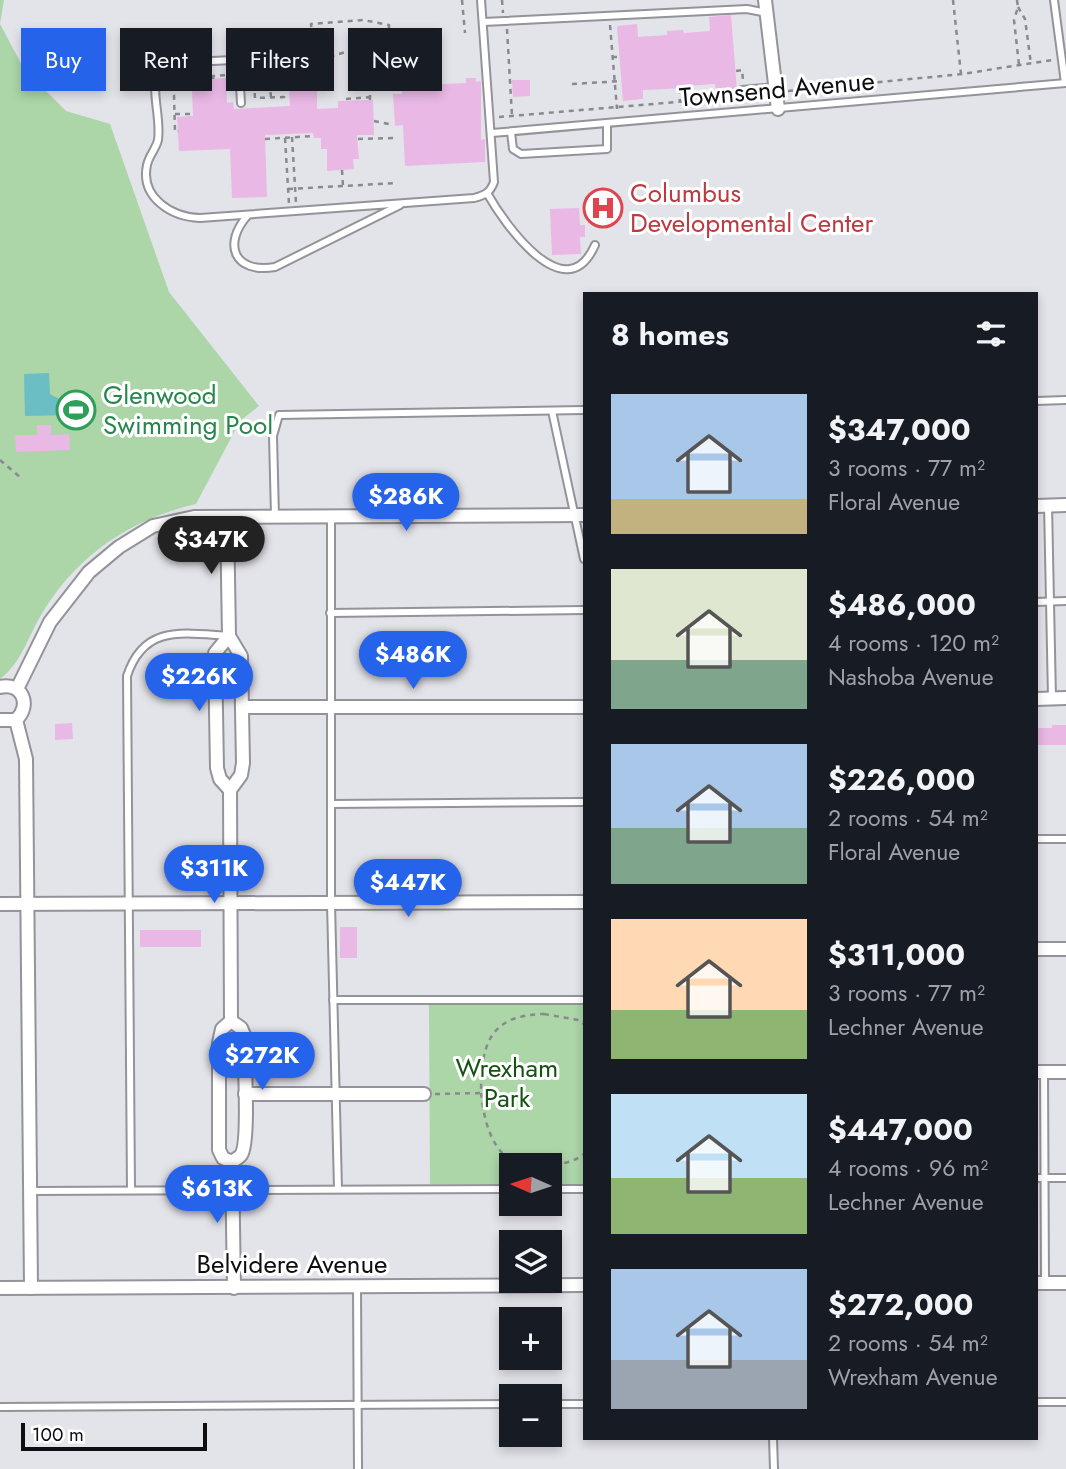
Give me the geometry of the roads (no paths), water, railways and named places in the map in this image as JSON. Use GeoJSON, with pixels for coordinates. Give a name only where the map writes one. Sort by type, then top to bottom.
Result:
{"type":"FeatureCollection","features":[{"type":"Feature","properties":{"kind":"street"},"geometry":{"type":"LineString","coordinates":[[766,6],[778,109]]}},
{"type":"Feature","properties":{"kind":"street"},"geometry":{"type":"LineString","coordinates":[[1042,505],[1066,505]]}},
{"type":"Feature","properties":{"kind":"street"},"geometry":{"type":"LineString","coordinates":[[17,689],[50,622],[89,572],[118,547],[153,526],[194,517],[580,515]]}},
{"type":"Feature","properties":{"kind":"street"},"geometry":{"type":"LineString","coordinates":[[227,517],[229,636],[240,656],[243,763],[241,775],[230,790],[232,1021]]}},
{"type":"Feature","properties":{"kind":"street"},"geometry":{"type":"LineString","coordinates":[[229,636],[215,653],[217,768],[220,779],[230,790]]}},
{"type":"Feature","properties":{"kind":"street"},"geometry":{"type":"LineString","coordinates":[[0,688],[7,686],[17,689],[24,699],[23,711],[16,720]]}},
{"type":"Feature","properties":{"kind":"street"},"geometry":{"type":"LineString","coordinates":[[1038,699],[1059,698]]}},
{"type":"Feature","properties":{"kind":"street"},"geometry":{"type":"LineString","coordinates":[[242,707],[583,707]]}},
{"type":"Feature","properties":{"kind":"street"},"geometry":{"type":"LineString","coordinates":[[0,720],[16,720]]}},
{"type":"Feature","properties":{"kind":"street"},"geometry":{"type":"LineString","coordinates":[[16,720],[26,759],[31,1288]]}},
{"type":"Feature","properties":{"kind":"street"},"geometry":{"type":"LineString","coordinates":[[0,904],[583,902]]}},
{"type":"Feature","properties":{"kind":"street"},"geometry":{"type":"LineString","coordinates":[[1038,949],[1066,949]]}},
{"type":"Feature","properties":{"kind":"street"},"geometry":{"type":"LineString","coordinates":[[232,1021],[241,1028],[244,1035],[245,1094],[244,1146],[241,1156],[233,1162]]}},
{"type":"Feature","properties":{"kind":"street"},"geometry":{"type":"LineString","coordinates":[[232,1021],[222,1029],[219,1036],[219,1150],[223,1158],[233,1162]]}},
{"type":"Feature","properties":{"kind":"street"},"geometry":{"type":"LineString","coordinates":[[1040,1072],[1066,1072]]}},
{"type":"Feature","properties":{"kind":"street"},"geometry":{"type":"LineString","coordinates":[[245,1094],[424,1094]]}},
{"type":"Feature","properties":{"kind":"street"},"geometry":{"type":"LineString","coordinates":[[233,1162],[234,1288]]}},
{"type":"Feature","properties":{"kind":"street"},"geometry":{"type":"LineString","coordinates":[[1040,1283],[1066,1283]]}},
{"type":"Feature","properties":{"kind":"street","name":"Belvidere Avenue"},"geometry":{"type":"LineString","coordinates":[[0,1288],[583,1286]]}},
{"type":"Feature","properties":{"kind":"lane"},"geometry":{"type":"LineString","coordinates":[[241,103],[237,64],[227,59],[171,62],[161,67],[156,76],[155,87],[158,140],[146,173],[153,195],[172,213],[187,218],[248,215],[474,198],[487,193],[494,182],[481,0]]}},
{"type":"Feature","properties":{"kind":"lane"},"geometry":{"type":"LineString","coordinates":[[1054,0],[1065,83]]}},
{"type":"Feature","properties":{"kind":"lane"},"geometry":{"type":"LineString","coordinates":[[483,22],[766,6]]}},
{"type":"Feature","properties":{"kind":"lane","name":"Townsend Avenue"},"geometry":{"type":"LineString","coordinates":[[492,133],[1065,83]]}},
{"type":"Feature","properties":{"kind":"lane"},"geometry":{"type":"LineString","coordinates":[[742,90],[775,87]]}},
{"type":"Feature","properties":{"kind":"lane"},"geometry":{"type":"LineString","coordinates":[[511,132],[513,149],[521,154],[607,149],[607,124]]}},
{"type":"Feature","properties":{"kind":"lane"},"geometry":{"type":"LineString","coordinates":[[487,193],[507,223],[547,265],[571,271],[583,265],[595,245]]}},
{"type":"Feature","properties":{"kind":"lane"},"geometry":{"type":"LineString","coordinates":[[248,215],[233,241],[237,258],[249,267],[265,269],[275,267],[404,203]]}},
{"type":"Feature","properties":{"kind":"lane"},"geometry":{"type":"LineString","coordinates":[[1038,401],[1066,400]]}},
{"type":"Feature","properties":{"kind":"lane"},"geometry":{"type":"LineString","coordinates":[[275,517],[273,436],[279,415],[583,410]]}},
{"type":"Feature","properties":{"kind":"lane"},"geometry":{"type":"LineString","coordinates":[[552,411],[580,515],[583,548]]}},
{"type":"Feature","properties":{"kind":"lane"},"geometry":{"type":"LineString","coordinates":[[1042,505],[1059,698]]}},
{"type":"Feature","properties":{"kind":"lane"},"geometry":{"type":"LineString","coordinates":[[331,516],[331,903],[338,1189]]}},
{"type":"Feature","properties":{"kind":"lane"},"geometry":{"type":"LineString","coordinates":[[1038,602],[1066,601]]}},
{"type":"Feature","properties":{"kind":"lane"},"geometry":{"type":"LineString","coordinates":[[330,613],[583,610]]}},
{"type":"Feature","properties":{"kind":"lane"},"geometry":{"type":"LineString","coordinates":[[131,1190],[127,676],[133,658],[152,639],[174,633],[229,636]]}},
{"type":"Feature","properties":{"kind":"lane"},"geometry":{"type":"LineString","coordinates":[[331,804],[583,802]]}},
{"type":"Feature","properties":{"kind":"lane"},"geometry":{"type":"LineString","coordinates":[[1038,839],[1066,839]]}},
{"type":"Feature","properties":{"kind":"lane"},"geometry":{"type":"LineString","coordinates":[[333,1000],[583,1000]]}},
{"type":"Feature","properties":{"kind":"lane"},"geometry":{"type":"LineString","coordinates":[[1040,1072],[1045,1178],[1040,1283]]}},
{"type":"Feature","properties":{"kind":"lane"},"geometry":{"type":"LineString","coordinates":[[1038,1178],[1066,1178]]}},
{"type":"Feature","properties":{"kind":"lane"},"geometry":{"type":"LineString","coordinates":[[29,1191],[499,1189]]}},
{"type":"Feature","properties":{"kind":"lane"},"geometry":{"type":"LineString","coordinates":[[562,1189],[583,1189]]}},
{"type":"Feature","properties":{"kind":"lane"},"geometry":{"type":"LineString","coordinates":[[357,1287],[358,1469]]}},
{"type":"Feature","properties":{"kind":"lane"},"geometry":{"type":"LineString","coordinates":[[1038,1402],[1066,1402]]}},
{"type":"Feature","properties":{"kind":"lane"},"geometry":{"type":"LineString","coordinates":[[0,1407],[499,1404]]}},
{"type":"Feature","properties":{"kind":"lane"},"geometry":{"type":"LineString","coordinates":[[562,1404],[583,1404]]}},
{"type":"Feature","properties":{"kind":"lane"},"geometry":{"type":"LineString","coordinates":[[773,1440],[774,1469]]}},
{"type":"Feature","properties":{"kind":"water"},"geometry":{"type":"Polygon","coordinates":[[[49,373],[50,394],[65,402],[76,395],[83,402],[72,415],[25,416],[24,374],[49,373]]]}},
{"type":"Feature","properties":{"kind":"place","name":"Columbus Developmental Center"},"geometry":{"type":"Point","coordinates":[603,208]}},
{"type":"Feature","properties":{"kind":"place","name":"Glenwood Swimming Pool"},"geometry":{"type":"Point","coordinates":[76,410]}},
{"type":"Feature","properties":{"kind":"park label","name":"Wrexham Park"},"geometry":{"type":"Point","coordinates":[507,1083]}}]}
